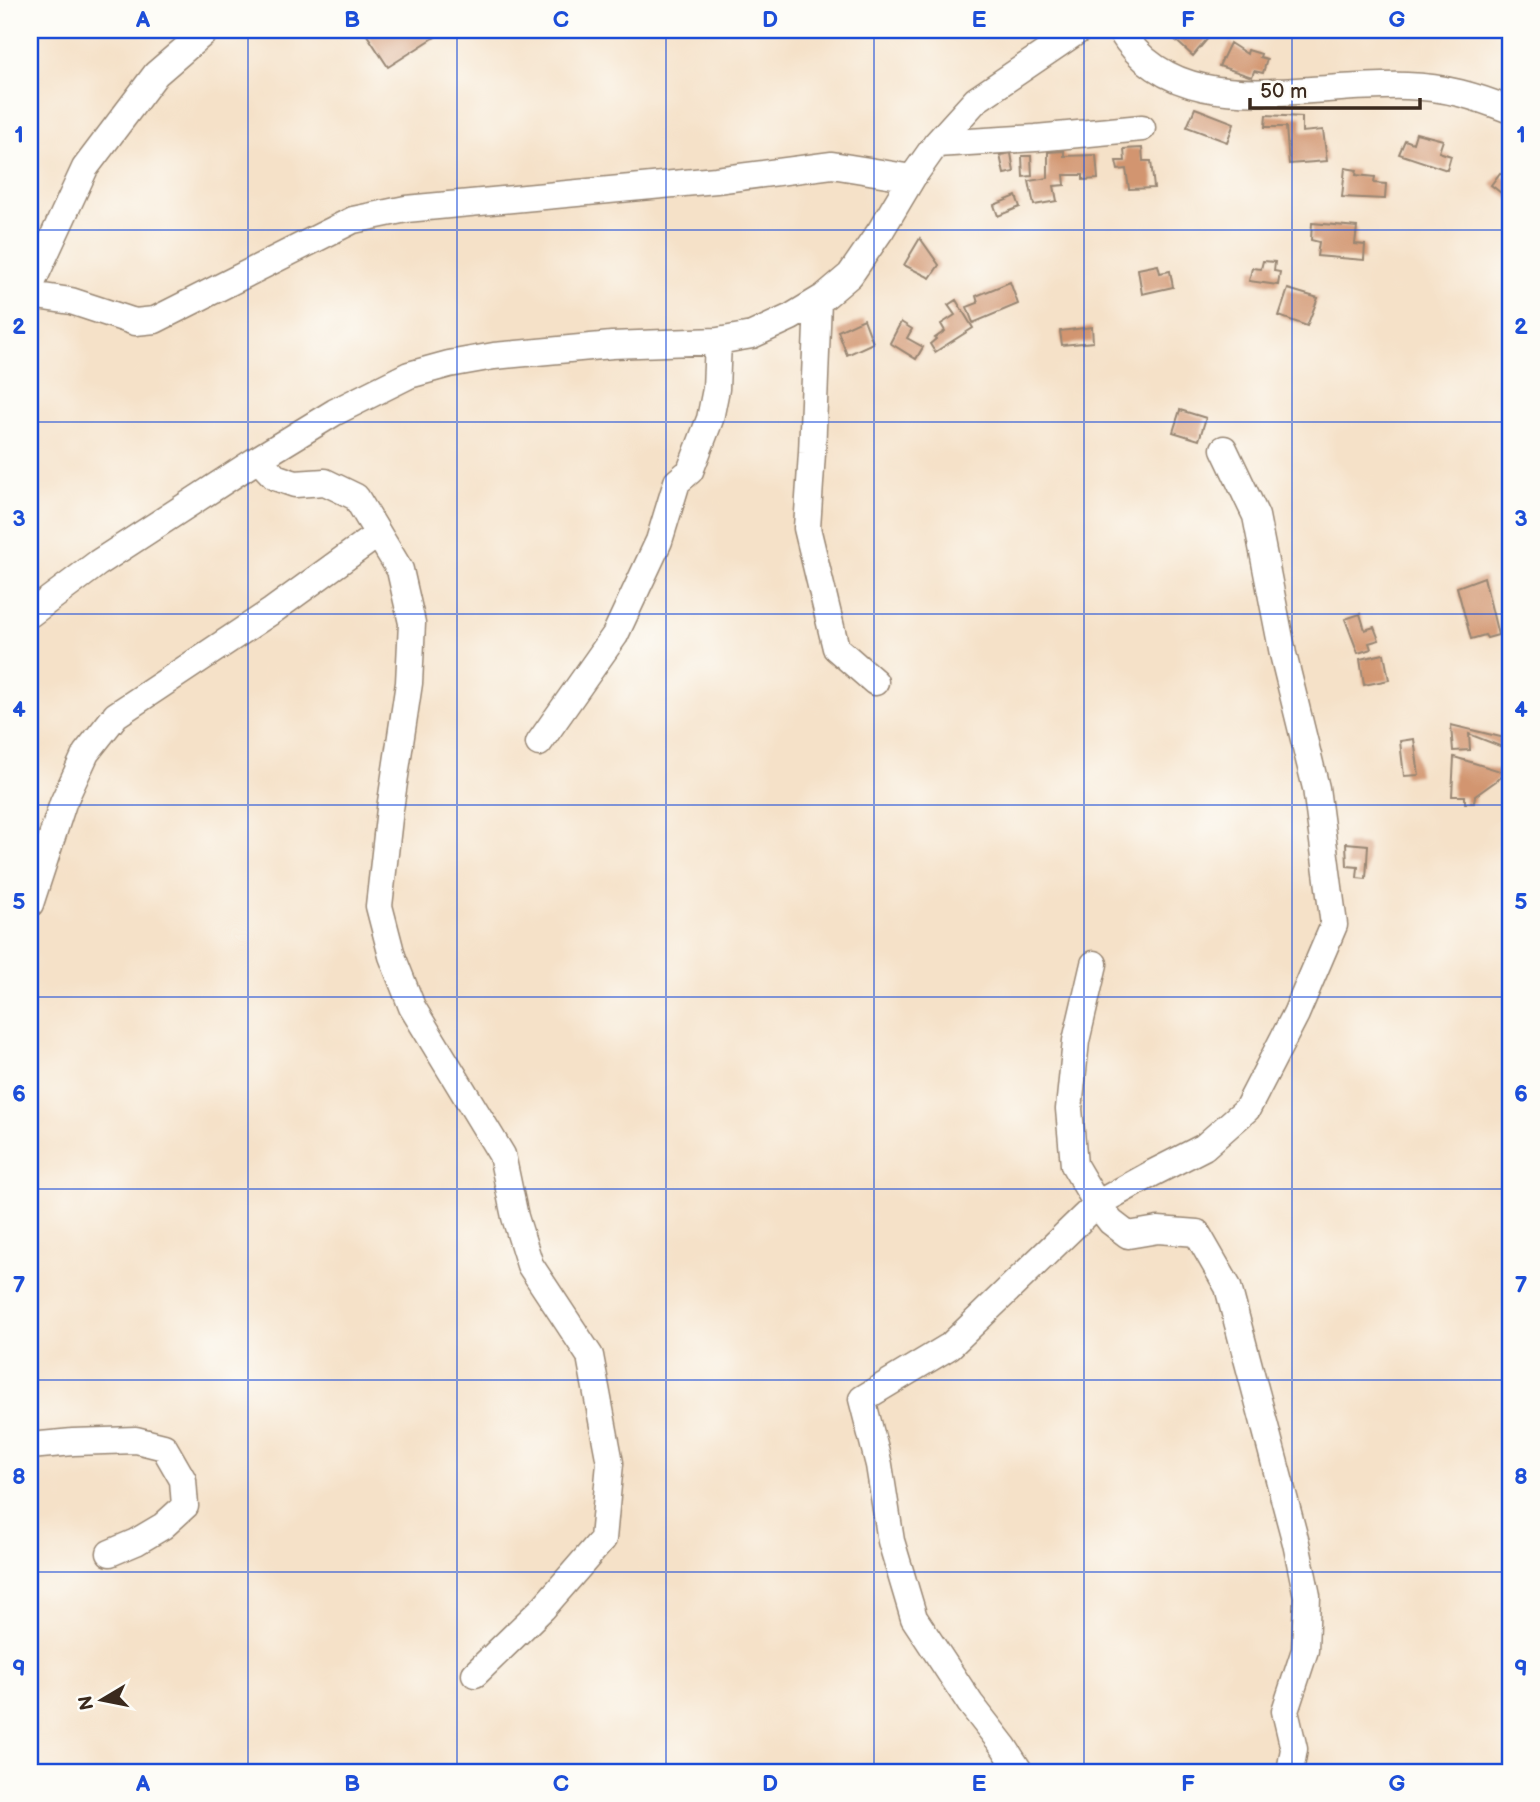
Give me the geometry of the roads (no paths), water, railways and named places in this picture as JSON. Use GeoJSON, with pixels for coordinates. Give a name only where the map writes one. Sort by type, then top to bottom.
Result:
{"type":"FeatureCollection","features":[{"type":"Feature","properties":{"kind":"street"},"geometry":{"type":"LineString","coordinates":[[30,288],[85,168],[156,74],[207,30]]}},
{"type":"Feature","properties":{"kind":"street"},"geometry":{"type":"LineString","coordinates":[[30,614],[98,563],[258,459],[335,412],[409,375],[494,356],[612,345],[718,341],[751,335],[791,317],[824,298],[849,275],[936,144],[976,100],[1079,30]]}},
{"type":"Feature","properties":{"kind":"street"},"geometry":{"type":"LineString","coordinates":[[1120,30],[1129,45],[1155,68],[1181,81],[1206,89],[1240,93],[1410,86],[1459,91],[1510,110]]}},
{"type":"Feature","properties":{"kind":"street"},"geometry":{"type":"LineString","coordinates":[[936,144],[1142,128]]}},
{"type":"Feature","properties":{"kind":"street"},"geometry":{"type":"LineString","coordinates":[[30,295],[71,301],[135,322],[155,320],[353,220],[406,209],[716,180],[832,165],[912,178]]}},
{"type":"Feature","properties":{"kind":"street"},"geometry":{"type":"LineString","coordinates":[[818,301],[807,528],[836,648],[875,682]]}},
{"type":"Feature","properties":{"kind":"street"},"geometry":{"type":"LineString","coordinates":[[539,743],[615,635],[659,541],[677,482],[690,471],[710,419],[716,389],[718,341]]}},
{"type":"Feature","properties":{"kind":"street"},"geometry":{"type":"LineString","coordinates":[[1020,1772],[970,1703],[915,1618],[891,1541],[879,1465],[863,1399],[950,1346],[1097,1204],[1204,1147],[1247,1109],[1296,1014],[1334,925],[1316,788],[1283,654],[1256,516],[1224,449]]}},
{"type":"Feature","properties":{"kind":"street"},"geometry":{"type":"LineString","coordinates":[[258,459],[275,477],[295,484],[326,482],[356,497],[400,570],[412,623],[410,683],[390,809],[379,906],[392,956],[412,1007],[502,1156],[515,1217],[530,1265],[590,1356],[610,1463],[603,1539],[543,1608],[475,1674]]}},
{"type":"Feature","properties":{"kind":"street"},"geometry":{"type":"LineString","coordinates":[[30,904],[63,803],[86,752],[116,715],[272,611],[378,534]]}},
{"type":"Feature","properties":{"kind":"street"},"geometry":{"type":"LineString","coordinates":[[1094,964],[1076,1041],[1069,1110],[1074,1165],[1097,1204],[1111,1222],[1128,1236],[1158,1230],[1197,1233],[1228,1287],[1296,1543],[1307,1596],[1305,1650],[1285,1711],[1294,1749],[1290,1772]]}},
{"type":"Feature","properties":{"kind":"street"},"geometry":{"type":"LineString","coordinates":[[30,1446],[136,1440],[164,1447],[183,1480],[185,1507],[163,1526],[136,1542],[110,1552]]}}]}
